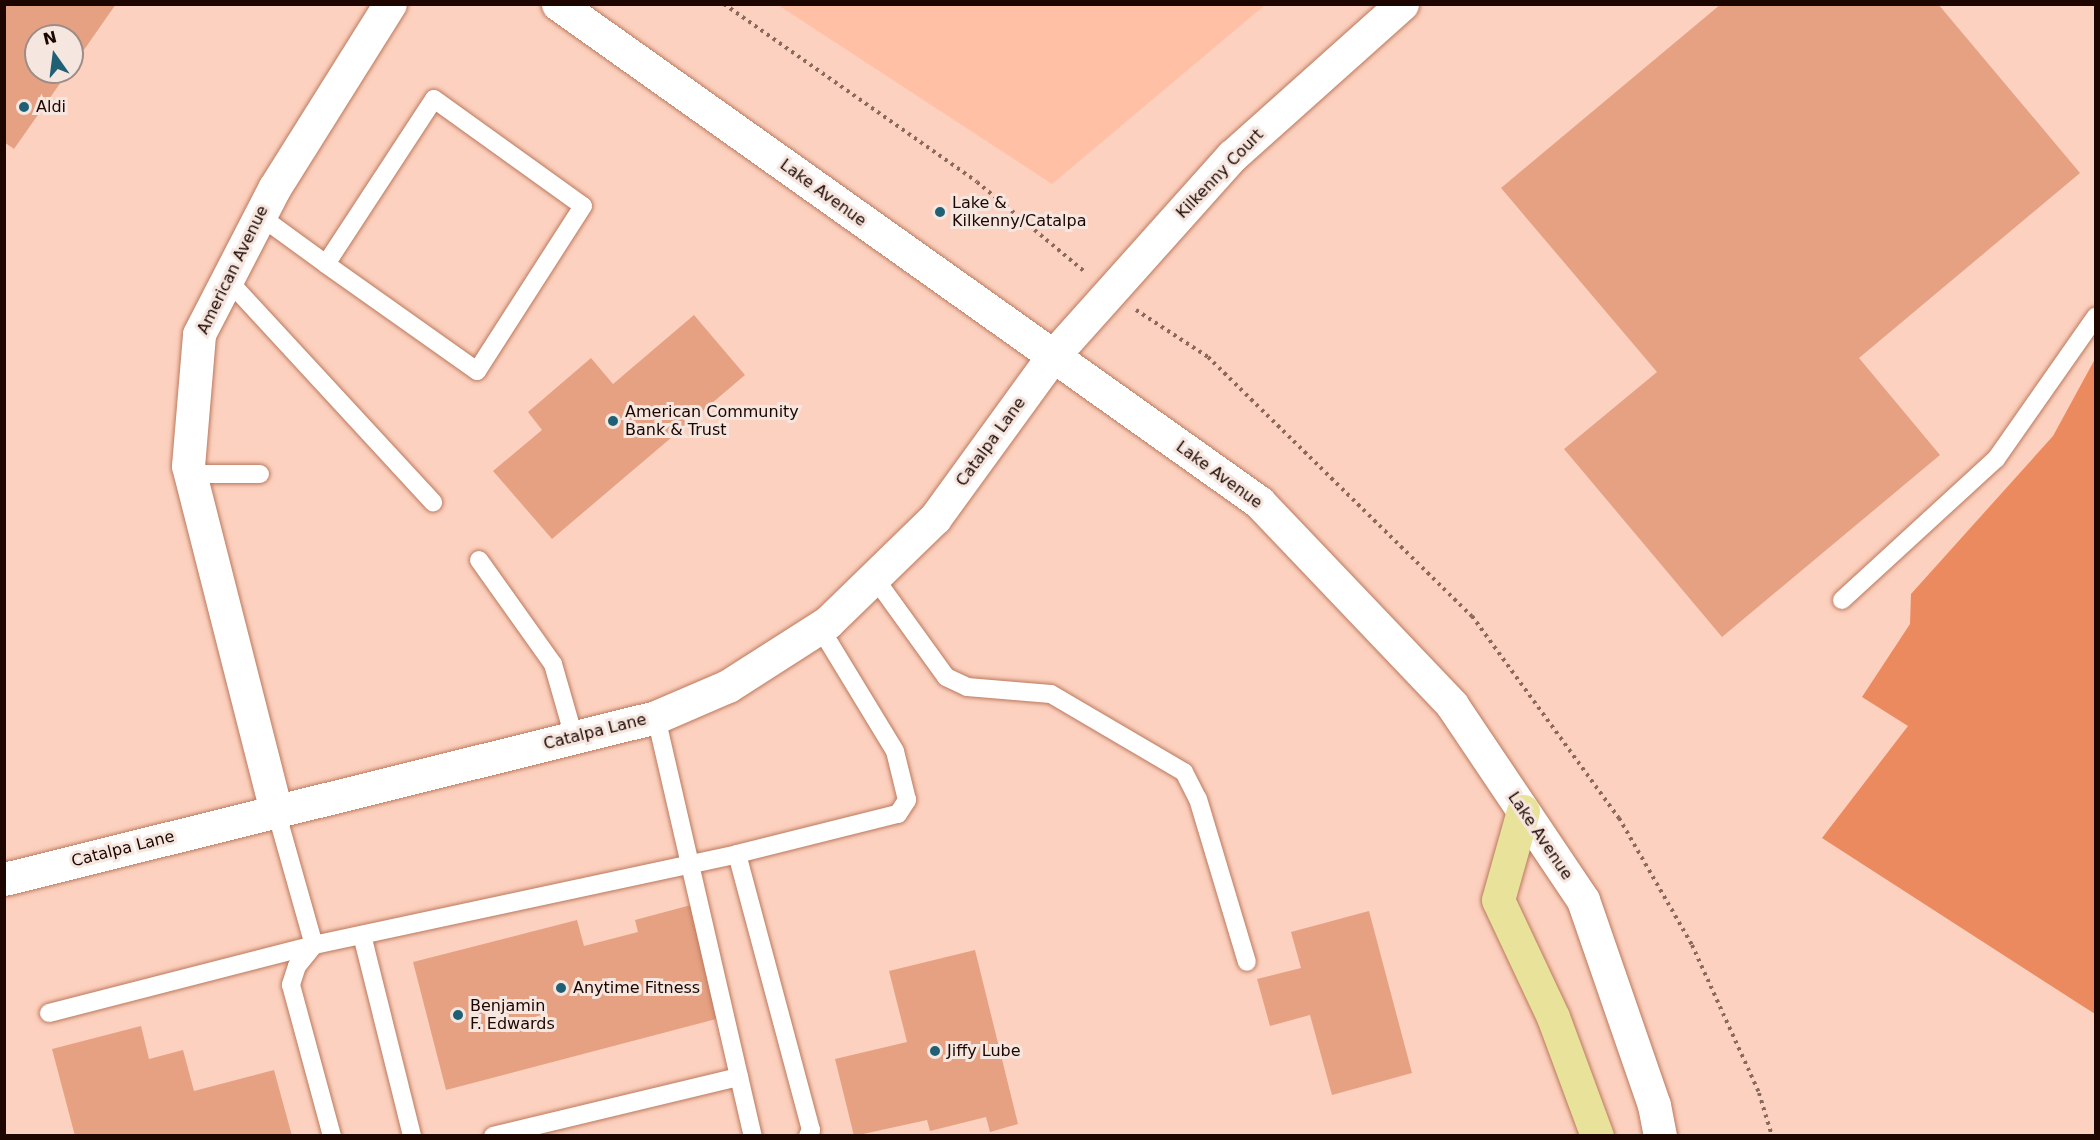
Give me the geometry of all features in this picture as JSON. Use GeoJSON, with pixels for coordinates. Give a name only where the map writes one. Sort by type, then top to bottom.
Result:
{"type":"FeatureCollection","features":[{"type":"Feature","properties":{"kind":"main road"},"geometry":{"type":"LineString","coordinates":[[1523,811],[1498,900],[1553,1017],[1597,1136]]}},
{"type":"Feature","properties":{"kind":"street","name":"American Avenue"},"geometry":{"type":"LineString","coordinates":[[276,811],[190,474],[199,334],[274,187],[390,4]]}},
{"type":"Feature","properties":{"kind":"street","name":"Lake Avenue"},"geometry":{"type":"LineString","coordinates":[[558,4],[1259,502],[1452,705],[1583,900],[1654,1105],[1660,1136]]}},
{"type":"Feature","properties":{"kind":"street","name":"Kilkenny Court"},"geometry":{"type":"LineString","coordinates":[[1052,357],[1232,156],[1402,4]]}},
{"type":"Feature","properties":{"kind":"street","name":"Catalpa Lane"},"geometry":{"type":"LineString","coordinates":[[4,879],[656,717],[728,686],[819,626],[935,518],[1052,357]]}},
{"type":"Feature","properties":{"kind":"lane"},"geometry":{"type":"LineString","coordinates":[[260,216],[327,264],[477,371],[583,206],[434,99],[327,264]]}},
{"type":"Feature","properties":{"kind":"lane"},"geometry":{"type":"LineString","coordinates":[[227,279],[433,502]]}},
{"type":"Feature","properties":{"kind":"lane"},"geometry":{"type":"LineString","coordinates":[[1842,600],[1996,459],[2096,316]]}},
{"type":"Feature","properties":{"kind":"lane"},"geometry":{"type":"LineString","coordinates":[[190,474],[260,474]]}},
{"type":"Feature","properties":{"kind":"lane"},"geometry":{"type":"LineString","coordinates":[[479,561],[553,664],[574,737]]}},
{"type":"Feature","properties":{"kind":"lane"},"geometry":{"type":"LineString","coordinates":[[874,577],[946,677],[967,687],[1051,694],[1184,772],[1198,799],[1247,962]]}},
{"type":"Feature","properties":{"kind":"lane"},"geometry":{"type":"LineString","coordinates":[[49,1013],[314,945],[737,854],[898,814],[907,800],[895,751],[819,626]]}},
{"type":"Feature","properties":{"kind":"lane"},"geometry":{"type":"LineString","coordinates":[[656,717],[753,1136]]}},
{"type":"Feature","properties":{"kind":"lane"},"geometry":{"type":"LineString","coordinates":[[276,811],[314,945]]}},
{"type":"Feature","properties":{"kind":"lane"},"geometry":{"type":"LineString","coordinates":[[737,854],[811,1130],[808,1136]]}},
{"type":"Feature","properties":{"kind":"lane"},"geometry":{"type":"LineString","coordinates":[[362,935],[412,1136]]}},
{"type":"Feature","properties":{"kind":"lane"},"geometry":{"type":"LineString","coordinates":[[314,945],[297,966],[291,985],[332,1136]]}},
{"type":"Feature","properties":{"kind":"lane"},"geometry":{"type":"LineString","coordinates":[[494,1136],[739,1077]]}},
{"type":"Feature","properties":{"kind":"shaded area"},"geometry":{"type":"Polygon","coordinates":[[[778,5],[1265,5],[1052,184],[778,5]]]}},
{"type":"Feature","properties":{"kind":"shaded area"},"geometry":{"type":"Polygon","coordinates":[[[2095,359],[2095,1014],[1822,838],[1908,726],[1862,697],[1910,624],[1911,594],[2053,436],[2095,359]]]}},
{"type":"Feature","properties":{"kind":"building","name":"Aldi"},"geometry":{"type":"Polygon","coordinates":[[[4,4],[116,4],[84,50],[84,24],[24,24],[24,84],[60,84],[14,149],[4,142],[4,4]]]}},
{"type":"Feature","properties":{"kind":"building"},"geometry":{"type":"Polygon","coordinates":[[[1721,4],[1938,4],[2080,173],[1859,358],[1940,455],[1722,637],[1564,449],[1657,372],[1501,188],[1721,4]]]}},
{"type":"Feature","properties":{"kind":"building","name":"American Community Bank & Trust"},"geometry":{"type":"Polygon","coordinates":[[[694,315],[745,375],[552,539],[493,471],[542,430],[528,412],[591,358],[613,384],[694,315]]]}},
{"type":"Feature","properties":{"kind":"building"},"geometry":{"type":"Polygon","coordinates":[[[691,905],[720,1018],[446,1090],[413,962],[577,920],[584,946],[638,932],[635,920],[691,905]]]}},
{"type":"Feature","properties":{"kind":"building"},"geometry":{"type":"Polygon","coordinates":[[[1369,911],[1412,1073],[1332,1095],[1310,1015],[1270,1026],[1257,979],[1301,968],[1291,932],[1369,911]]]}},
{"type":"Feature","properties":{"kind":"building","name":"Jiffy Lube"},"geometry":{"type":"Polygon","coordinates":[[[975,950],[1018,1124],[990,1132],[986,1117],[930,1131],[927,1120],[854,1136],[835,1059],[907,1042],[889,971],[975,950]]]}},
{"type":"Feature","properties":{"kind":"building"},"geometry":{"type":"Polygon","coordinates":[[[141,1026],[149,1059],[183,1050],[194,1091],[274,1070],[292,1136],[75,1136],[52,1049],[141,1026]]]}},
{"type":"Feature","properties":{"kind":"place","name":"Aldi"},"geometry":{"type":"Point","coordinates":[24,107]}},
{"type":"Feature","properties":{"kind":"place","name":"Lake & Kilkenny/Catalpa"},"geometry":{"type":"Point","coordinates":[940,212]}},
{"type":"Feature","properties":{"kind":"place","name":"American Community Bank & Trust"},"geometry":{"type":"Point","coordinates":[613,421]}},
{"type":"Feature","properties":{"kind":"place","name":"Anytime Fitness"},"geometry":{"type":"Point","coordinates":[561,988]}},
{"type":"Feature","properties":{"kind":"place","name":"Benjamin F. Edwards"},"geometry":{"type":"Point","coordinates":[458,1015]}},
{"type":"Feature","properties":{"kind":"place","name":"Jiffy Lube"},"geometry":{"type":"Point","coordinates":[935,1051]}}]}
